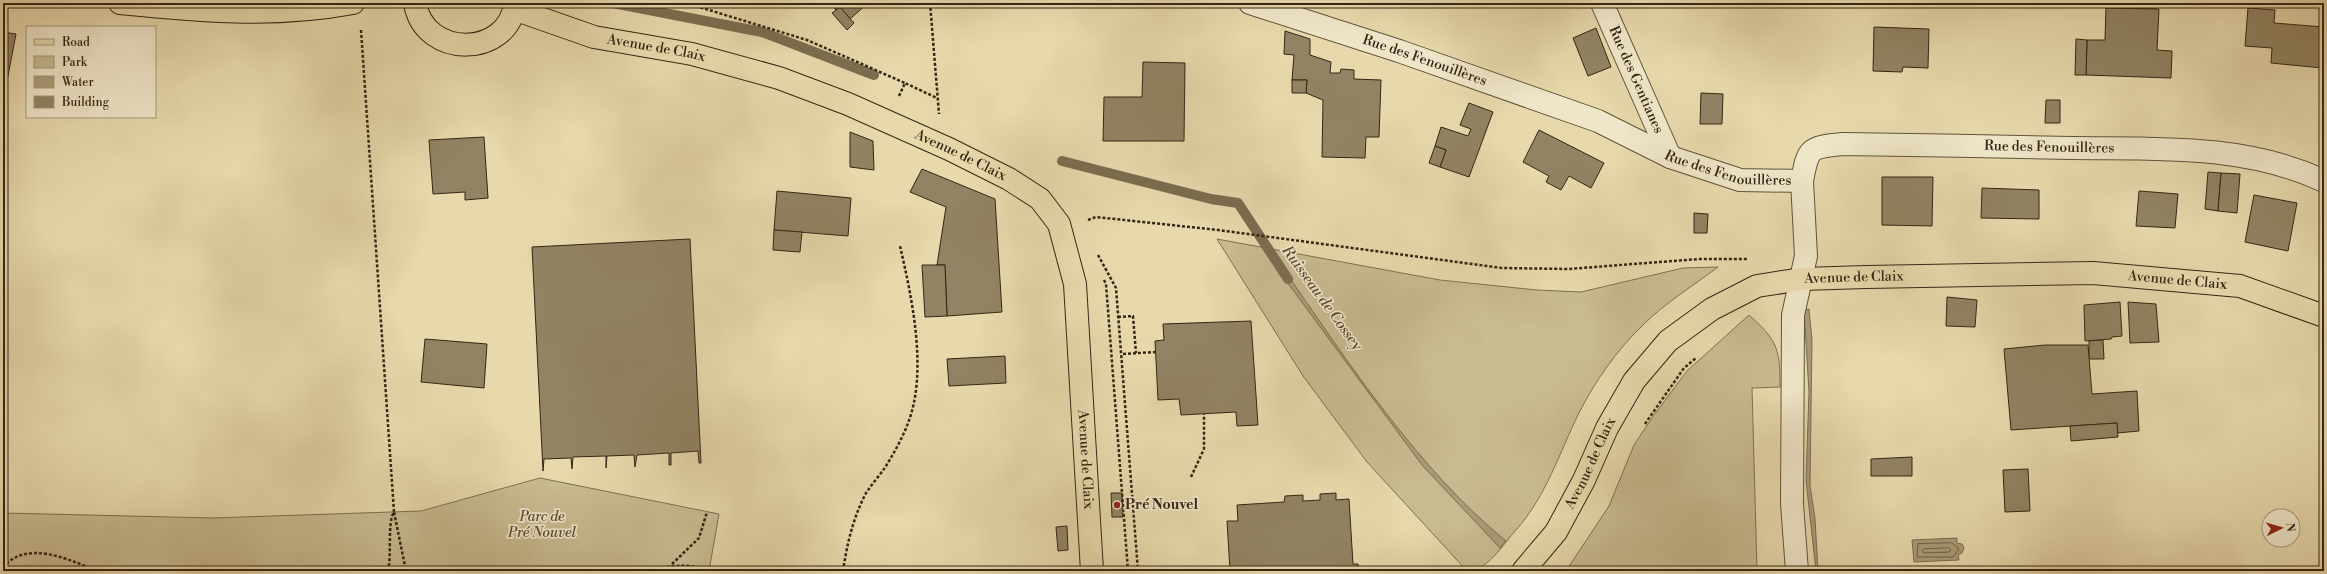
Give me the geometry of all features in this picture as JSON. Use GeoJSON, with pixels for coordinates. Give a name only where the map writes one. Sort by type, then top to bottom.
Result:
{"type":"FeatureCollection","features":[{"type":"Feature","properties":{"kind":"main road"},"geometry":{"type":"LineString","coordinates":[[120,3],[181,9],[270,13],[314,10],[353,3]]}},
{"type":"Feature","properties":{"kind":"main road","name":"Avenue de Claix"},"geometry":{"type":"LineString","coordinates":[[415,3],[417,11],[426,27],[444,42],[462,46],[482,43],[503,29],[514,6],[594,37],[692,54],[779,78],[848,104],[949,149],[1009,179],[1040,199],[1059,224],[1075,284],[1092,571]]}},
{"type":"Feature","properties":{"kind":"main road","name":"Avenue de Claix"},"geometry":{"type":"LineString","coordinates":[[1523,571],[1556,532],[1584,480],[1607,428],[1634,381],[1668,341],[1712,310],[1757,286],[1802,279],[2093,273],[2240,286],[2324,316]]}},
{"type":"Feature","properties":{"kind":"street","name":"Rue des Fenouillères"},"geometry":{"type":"LineString","coordinates":[[1250,3],[1398,51],[1598,121],[1670,157],[1740,180],[1802,181],[1806,157],[1817,146],[1843,144],[2199,150],[2266,160],[2297,168],[2324,181]]}},
{"type":"Feature","properties":{"kind":"street","name":"Rue des Gentianes"},"geometry":{"type":"LineString","coordinates":[[1602,3],[1670,157]]}},
{"type":"Feature","properties":{"kind":"street"},"geometry":{"type":"LineString","coordinates":[[1797,571],[1792,504],[1793,315],[1806,256],[1802,181]]}},
{"type":"Feature","properties":{"kind":"path"},"geometry":{"type":"LineString","coordinates":[[686,3],[807,40],[905,84]]}},
{"type":"Feature","properties":{"kind":"path"},"geometry":{"type":"LineString","coordinates":[[930,3],[940,120]]}},
{"type":"Feature","properties":{"kind":"path"},"geometry":{"type":"LineString","coordinates":[[360,27],[394,512],[406,571]]}},
{"type":"Feature","properties":{"kind":"path"},"geometry":{"type":"LineString","coordinates":[[1082,222],[1096,217],[1218,230],[1502,268],[1568,269],[1699,259]]}},
{"type":"Feature","properties":{"kind":"path"},"geometry":{"type":"LineString","coordinates":[[843,571],[848,536],[866,493],[886,466],[908,423],[916,393],[916,344],[907,275],[900,246]]}},
{"type":"Feature","properties":{"kind":"path"},"geometry":{"type":"LineString","coordinates":[[1095,248],[1116,288],[1123,354],[1138,571]]}},
{"type":"Feature","properties":{"kind":"path"},"geometry":{"type":"LineString","coordinates":[[1102,277],[1106,284],[1128,571]]}},
{"type":"Feature","properties":{"kind":"path"},"geometry":{"type":"LineString","coordinates":[[1118,317],[1133,316],[1136,353]]}},
{"type":"Feature","properties":{"kind":"path"},"geometry":{"type":"LineString","coordinates":[[1123,354],[1155,352]]}},
{"type":"Feature","properties":{"kind":"path"},"geometry":{"type":"LineString","coordinates":[[1643,426],[1684,368],[1701,354]]}},
{"type":"Feature","properties":{"kind":"path"},"geometry":{"type":"LineString","coordinates":[[1191,477],[1204,449],[1204,414]]}},
{"type":"Feature","properties":{"kind":"path"},"geometry":{"type":"LineString","coordinates":[[388,571],[391,546],[390,519],[394,512]]}},
{"type":"Feature","properties":{"kind":"path"},"geometry":{"type":"LineString","coordinates":[[672,565],[679,555],[699,538],[707,512]]}},
{"type":"Feature","properties":{"kind":"path"},"geometry":{"type":"LineString","coordinates":[[3,567],[17,556],[32,553],[61,556],[98,571]]}},
{"type":"Feature","properties":{"kind":"path"},"geometry":{"type":"LineString","coordinates":[[646,571],[672,565],[703,568],[713,571]]}},
{"type":"Feature","properties":{"kind":"green space"},"geometry":{"type":"Polygon","coordinates":[[[1217,239],[1440,280],[1537,290],[1581,292],[1683,268],[1718,267],[1660,309],[1624,345],[1607,366],[1585,401],[1552,473],[1527,517],[1488,562],[1475,570],[1467,571],[1367,462],[1303,376],[1217,239]]]}},
{"type":"Feature","properties":{"kind":"green space"},"geometry":{"type":"Polygon","coordinates":[[[1749,315],[1772,339],[1778,354],[1780,374],[1780,387],[1752,388],[1757,571],[1566,571],[1609,506],[1634,445],[1654,415],[1687,371],[1749,315]]]}},
{"type":"Feature","properties":{"kind":"green space","name":"Parc de Pré Nouvel"},"geometry":{"type":"Polygon","coordinates":[[[540,478],[719,514],[709,571],[3,571],[3,513],[212,518],[421,511],[540,478]]]}},
{"type":"Feature","properties":{"kind":"water"},"geometry":{"type":"Polygon","coordinates":[[[1276,267],[1283,268],[1358,376],[1414,448],[1443,481],[1506,541],[1500,548],[1422,465],[1276,267]]]}},
{"type":"Feature","properties":{"kind":"water"},"geometry":{"type":"Polygon","coordinates":[[[1809,309],[1812,340],[1810,485],[1815,519],[1818,571],[1816,571],[1806,480],[1809,392],[1804,310],[1809,309]]]}},
{"type":"Feature","properties":{"kind":"water"},"geometry":{"type":"Polygon","coordinates":[[[1957,538],[1957,543],[1962,544],[1964,548],[1962,553],[1958,555],[1959,560],[1914,562],[1912,540],[1957,538]]]}},
{"type":"Feature","properties":{"kind":"building"},"geometry":{"type":"Polygon","coordinates":[[[830,3],[868,3],[850,19],[840,7],[836,10],[830,3]]]}},
{"type":"Feature","properties":{"kind":"building"},"geometry":{"type":"Polygon","coordinates":[[[2106,3],[2156,3],[2156,9],[2106,8],[2106,3]]]}},
{"type":"Feature","properties":{"kind":"building"},"geometry":{"type":"Polygon","coordinates":[[[840,7],[854,23],[847,30],[832,13],[840,7]]]}},
{"type":"Feature","properties":{"kind":"building"},"geometry":{"type":"Polygon","coordinates":[[[2106,8],[2159,9],[2157,50],[2172,51],[2171,78],[2086,75],[2087,40],[2105,40],[2106,8]]]}},
{"type":"Feature","properties":{"kind":"building"},"geometry":{"type":"Polygon","coordinates":[[[2248,8],[2275,10],[2274,23],[2324,27],[2322,68],[2271,63],[2272,48],[2245,46],[2248,8]]]}},
{"type":"Feature","properties":{"kind":"building"},"geometry":{"type":"Polygon","coordinates":[[[1874,27],[1929,29],[1928,68],[1903,67],[1902,72],[1873,71],[1874,27]]]}},
{"type":"Feature","properties":{"kind":"building"},"geometry":{"type":"Polygon","coordinates":[[[1596,28],[1611,67],[1588,76],[1573,38],[1596,28]]]}},
{"type":"Feature","properties":{"kind":"building"},"geometry":{"type":"Polygon","coordinates":[[[1285,31],[1310,39],[1310,55],[1331,62],[1330,73],[1340,73],[1341,69],[1354,70],[1354,79],[1381,80],[1379,137],[1366,137],[1365,158],[1322,157],[1323,100],[1306,93],[1307,80],[1292,80],[1294,55],[1284,54],[1285,31]]]}},
{"type":"Feature","properties":{"kind":"building"},"geometry":{"type":"Polygon","coordinates":[[[3,32],[16,34],[3,102],[3,32]]]}},
{"type":"Feature","properties":{"kind":"building"},"geometry":{"type":"Polygon","coordinates":[[[2076,39],[2087,40],[2086,75],[2075,75],[2076,39]]]}},
{"type":"Feature","properties":{"kind":"building"},"geometry":{"type":"Polygon","coordinates":[[[1143,62],[1185,63],[1184,141],[1103,141],[1104,97],[1142,97],[1143,62]]]}},
{"type":"Feature","properties":{"kind":"building"},"geometry":{"type":"Polygon","coordinates":[[[1292,80],[1307,80],[1306,93],[1292,93],[1292,80]]]}},
{"type":"Feature","properties":{"kind":"building"},"geometry":{"type":"Polygon","coordinates":[[[1701,93],[1723,94],[1722,124],[1700,124],[1701,93]]]}},
{"type":"Feature","properties":{"kind":"building"},"geometry":{"type":"Polygon","coordinates":[[[2046,100],[2060,100],[2060,123],[2045,123],[2046,100]]]}},
{"type":"Feature","properties":{"kind":"building"},"geometry":{"type":"Polygon","coordinates":[[[1469,103],[1493,112],[1469,177],[1440,167],[1446,150],[1435,146],[1441,127],[1468,136],[1471,129],[1460,125],[1469,103]]]}},
{"type":"Feature","properties":{"kind":"building"},"geometry":{"type":"Polygon","coordinates":[[[1539,130],[1604,163],[1591,188],[1569,176],[1561,190],[1546,182],[1549,176],[1523,162],[1539,130]]]}},
{"type":"Feature","properties":{"kind":"building"},"geometry":{"type":"Polygon","coordinates":[[[850,132],[873,141],[874,170],[850,167],[850,132]]]}},
{"type":"Feature","properties":{"kind":"building"},"geometry":{"type":"Polygon","coordinates":[[[484,137],[488,198],[465,200],[465,192],[433,194],[429,140],[484,137]]]}},
{"type":"Feature","properties":{"kind":"building"},"geometry":{"type":"Polygon","coordinates":[[[1435,146],[1446,150],[1440,167],[1429,163],[1435,146]]]}},
{"type":"Feature","properties":{"kind":"building"},"geometry":{"type":"Polygon","coordinates":[[[922,169],[995,199],[1002,312],[947,316],[945,265],[937,265],[946,207],[910,192],[922,169]]]}},
{"type":"Feature","properties":{"kind":"building"},"geometry":{"type":"Polygon","coordinates":[[[2208,172],[2221,173],[2218,211],[2205,209],[2208,172]]]}},
{"type":"Feature","properties":{"kind":"building"},"geometry":{"type":"Polygon","coordinates":[[[2221,173],[2240,174],[2237,213],[2218,211],[2221,173]]]}},
{"type":"Feature","properties":{"kind":"building"},"geometry":{"type":"Polygon","coordinates":[[[1882,177],[1933,177],[1932,226],[1882,225],[1882,177]]]}},
{"type":"Feature","properties":{"kind":"building"},"geometry":{"type":"Polygon","coordinates":[[[1982,188],[2039,190],[2039,219],[1981,218],[1982,188]]]}},
{"type":"Feature","properties":{"kind":"building"},"geometry":{"type":"Polygon","coordinates":[[[777,191],[851,198],[848,236],[774,230],[777,191]]]}},
{"type":"Feature","properties":{"kind":"building"},"geometry":{"type":"Polygon","coordinates":[[[2139,191],[2178,194],[2175,228],[2136,226],[2139,191]]]}},
{"type":"Feature","properties":{"kind":"building"},"geometry":{"type":"Polygon","coordinates":[[[2254,195],[2297,203],[2288,251],[2245,242],[2254,195]]]}},
{"type":"Feature","properties":{"kind":"building"},"geometry":{"type":"Polygon","coordinates":[[[1694,213],[1708,214],[1707,233],[1694,233],[1694,213]]]}},
{"type":"Feature","properties":{"kind":"building"},"geometry":{"type":"Polygon","coordinates":[[[774,230],[802,232],[800,252],[773,250],[774,230]]]}},
{"type":"Feature","properties":{"kind":"building"},"geometry":{"type":"Polygon","coordinates":[[[690,239],[701,463],[699,463],[698,451],[671,453],[671,465],[669,465],[669,453],[637,455],[635,467],[634,455],[607,456],[606,468],[606,456],[573,457],[572,469],[571,458],[544,459],[543,471],[532,247],[690,239]]]}},
{"type":"Feature","properties":{"kind":"building"},"geometry":{"type":"Polygon","coordinates":[[[922,265],[945,265],[947,316],[925,317],[922,265]]]}},
{"type":"Feature","properties":{"kind":"building"},"geometry":{"type":"Polygon","coordinates":[[[1947,297],[1977,300],[1975,327],[1946,326],[1947,297]]]}},
{"type":"Feature","properties":{"kind":"building"},"geometry":{"type":"Polygon","coordinates":[[[2120,302],[2122,336],[2112,337],[2111,339],[2085,341],[2084,305],[2120,302]]]}},
{"type":"Feature","properties":{"kind":"building"},"geometry":{"type":"Polygon","coordinates":[[[2128,302],[2156,304],[2159,342],[2130,343],[2128,302]]]}},
{"type":"Feature","properties":{"kind":"building"},"geometry":{"type":"Polygon","coordinates":[[[1251,321],[1258,425],[1237,426],[1236,412],[1181,415],[1179,399],[1158,400],[1155,341],[1164,340],[1163,324],[1251,321]]]}},
{"type":"Feature","properties":{"kind":"building"},"geometry":{"type":"Polygon","coordinates":[[[425,339],[487,344],[484,388],[421,382],[425,339]]]}},
{"type":"Feature","properties":{"kind":"building"},"geometry":{"type":"Polygon","coordinates":[[[2103,340],[2104,359],[2089,359],[2089,341],[2103,340]]]}},
{"type":"Feature","properties":{"kind":"building"},"geometry":{"type":"Polygon","coordinates":[[[2045,345],[2088,345],[2092,394],[2137,391],[2139,431],[2117,433],[2117,423],[2011,430],[2004,349],[2045,345]]]}},
{"type":"Feature","properties":{"kind":"building"},"geometry":{"type":"Polygon","coordinates":[[[1005,356],[1006,383],[949,386],[947,359],[1005,356]]]}},
{"type":"Feature","properties":{"kind":"building"},"geometry":{"type":"Polygon","coordinates":[[[2117,423],[2118,437],[2071,441],[2070,426],[2117,423]]]}},
{"type":"Feature","properties":{"kind":"building"},"geometry":{"type":"Polygon","coordinates":[[[1912,457],[1912,476],[1871,476],[1871,459],[1912,457]]]}},
{"type":"Feature","properties":{"kind":"building"},"geometry":{"type":"Polygon","coordinates":[[[2028,469],[2030,511],[2005,512],[2003,470],[2028,469]]]}},
{"type":"Feature","properties":{"kind":"building","name":"Pré Nouvel"},"geometry":{"type":"Polygon","coordinates":[[[1111,493],[1122,493],[1123,517],[1112,517],[1111,493]]]}},
{"type":"Feature","properties":{"kind":"building"},"geometry":{"type":"Polygon","coordinates":[[[1336,493],[1336,500],[1349,499],[1353,564],[1358,564],[1359,571],[1230,571],[1227,521],[1238,521],[1237,505],[1284,502],[1285,496],[1303,495],[1303,501],[1320,500],[1320,494],[1336,493]]]}},
{"type":"Feature","properties":{"kind":"building"},"geometry":{"type":"Polygon","coordinates":[[[1067,526],[1068,550],[1058,551],[1056,527],[1067,526]]]}},
{"type":"Feature","properties":{"kind":"waterway","name":"Ruisseau de Cossey"},"geometry":{"type":"LineString","coordinates":[[613,3],[762,32],[874,75]]}},
{"type":"Feature","properties":{"kind":"waterway","name":"Ruisseau de Cossey"},"geometry":{"type":"LineString","coordinates":[[1062,161],[1211,199],[1238,203],[1288,279]]}},
{"type":"Feature","properties":{"kind":"place","name":"Pré Nouvel"},"geometry":{"type":"Point","coordinates":[1117,505]}}]}
